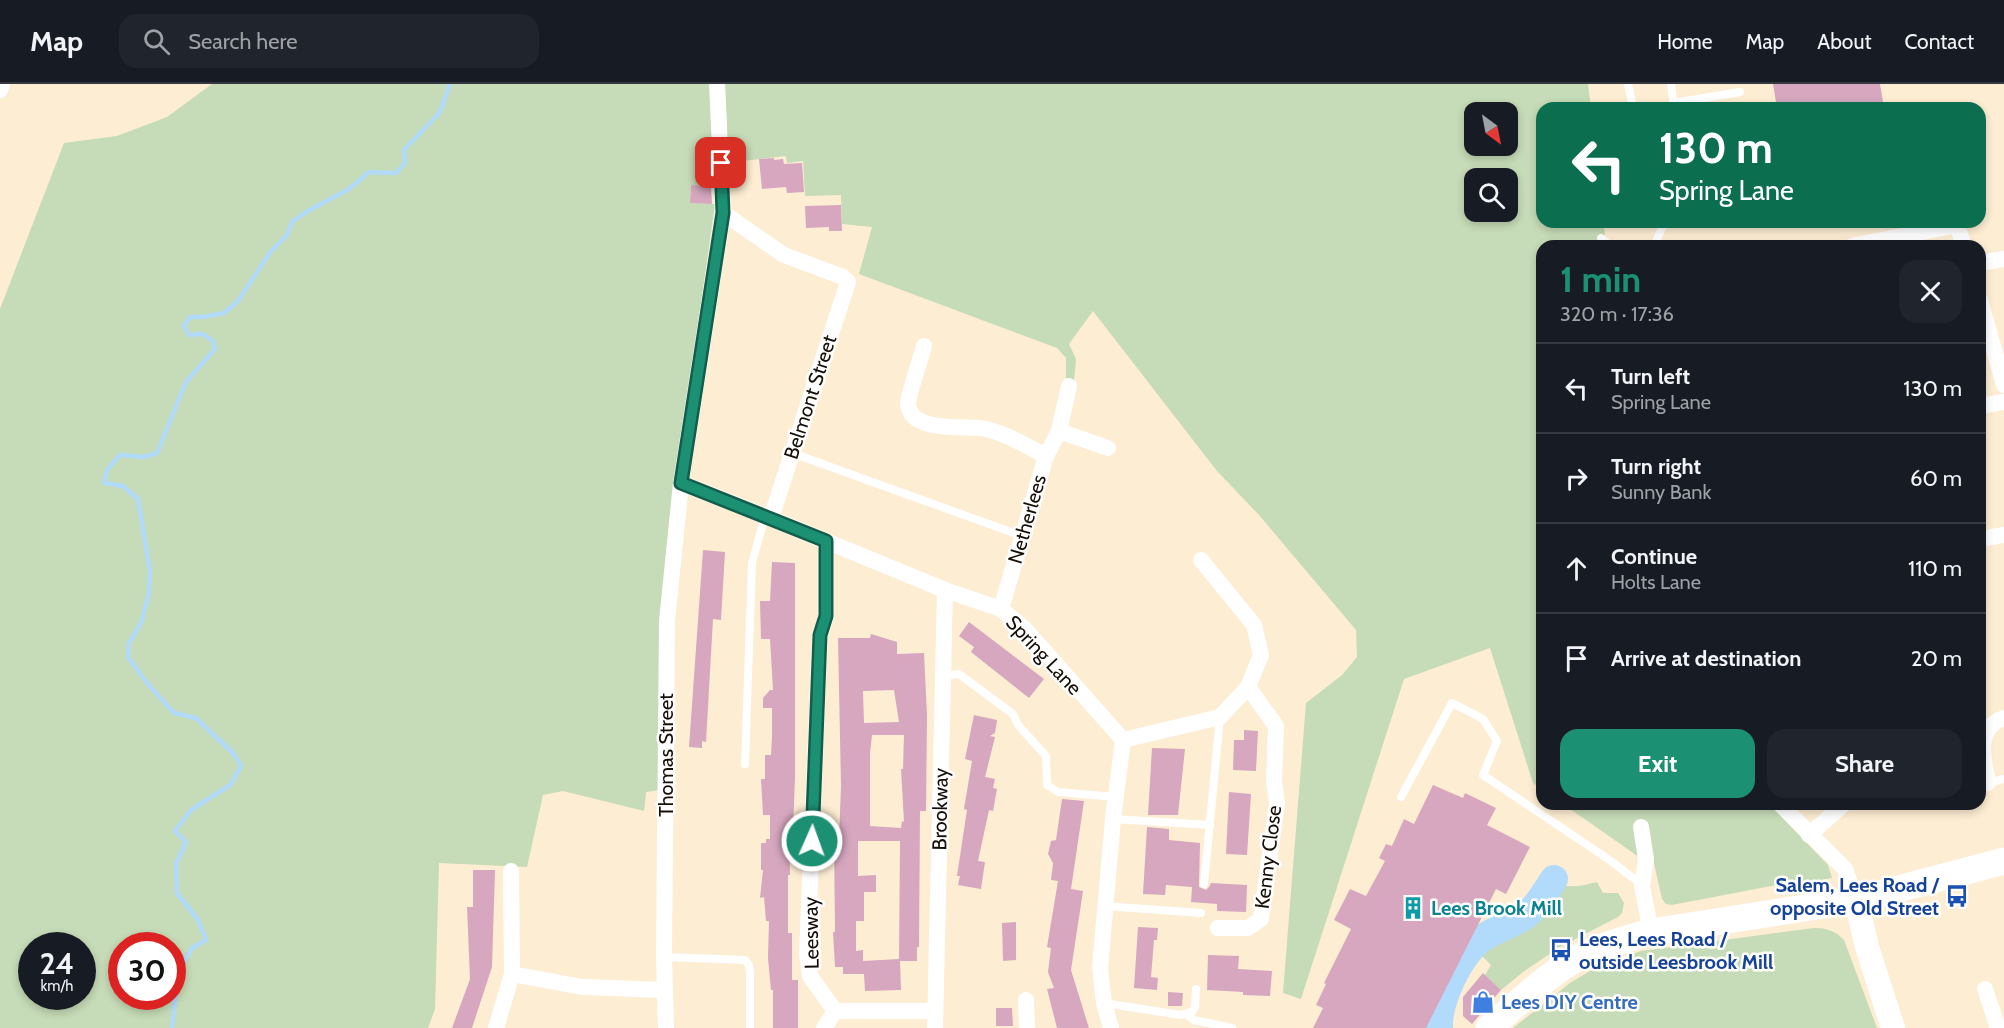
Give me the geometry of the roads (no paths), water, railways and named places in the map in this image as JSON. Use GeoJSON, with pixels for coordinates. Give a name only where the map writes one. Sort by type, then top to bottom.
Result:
{"type":"FeatureCollection","features":[{"type":"Feature","properties":{"kind":"main road"},"geometry":{"type":"LineString","coordinates":[[1489,1028],[1544,981],[1571,962],[1599,948],[1652,932],[1857,900],[2004,861]]}},
{"type":"Feature","properties":{"kind":"street","name":"Thomas Street"},"geometry":{"type":"LineString","coordinates":[[666,1028],[664,957],[667,621],[681,483],[723,213],[717,84]]}},
{"type":"Feature","properties":{"kind":"street","name":"Belmont Street"},"geometry":{"type":"LineString","coordinates":[[723,213],[784,255],[843,277],[848,282],[792,453],[768,517]]}},
{"type":"Feature","properties":{"kind":"street"},"geometry":{"type":"LineString","coordinates":[[1882,240],[1942,228]]}},
{"type":"Feature","properties":{"kind":"street"},"geometry":{"type":"LineString","coordinates":[[1986,262],[2004,259]]}},
{"type":"Feature","properties":{"kind":"street"},"geometry":{"type":"LineString","coordinates":[[1986,321],[2004,385]]}},
{"type":"Feature","properties":{"kind":"street"},"geometry":{"type":"LineString","coordinates":[[924,346],[908,404],[911,414],[924,422],[942,427],[985,429],[1046,456]]}},
{"type":"Feature","properties":{"kind":"street","name":"Netherlees"},"geometry":{"type":"LineString","coordinates":[[1001,609],[1046,456],[1059,431],[1069,386]]}},
{"type":"Feature","properties":{"kind":"street"},"geometry":{"type":"LineString","coordinates":[[1986,405],[2004,402]]}},
{"type":"Feature","properties":{"kind":"street"},"geometry":{"type":"LineString","coordinates":[[1059,431],[1108,448]]}},
{"type":"Feature","properties":{"kind":"street","name":"Spring Lane"},"geometry":{"type":"LineString","coordinates":[[681,483],[945,590],[1001,609],[1025,629],[1123,740]]}},
{"type":"Feature","properties":{"kind":"street"},"geometry":{"type":"LineString","coordinates":[[1986,538],[2004,535]]}},
{"type":"Feature","properties":{"kind":"street","name":"Leesway"},"geometry":{"type":"LineString","coordinates":[[826,541],[826,616],[820,635],[807,955],[810,976],[835,1011]]}},
{"type":"Feature","properties":{"kind":"street"},"geometry":{"type":"LineString","coordinates":[[1111,1028],[1104,1003],[1100,968],[1113,819],[1123,740],[1220,717],[1248,687],[1261,655],[1254,625],[1201,560]]}},
{"type":"Feature","properties":{"kind":"street","name":"Brookway"},"geometry":{"type":"LineString","coordinates":[[935,1028],[945,590]]}},
{"type":"Feature","properties":{"kind":"street","name":"Kenny Close"},"geometry":{"type":"LineString","coordinates":[[1218,928],[1248,928],[1261,919],[1277,803],[1274,781],[1276,726],[1248,687]]}},
{"type":"Feature","properties":{"kind":"street"},"geometry":{"type":"LineString","coordinates":[[1986,733],[1991,726],[2004,718]]}},
{"type":"Feature","properties":{"kind":"street"},"geometry":{"type":"LineString","coordinates":[[1986,764],[1991,782]]}},
{"type":"Feature","properties":{"kind":"street"},"geometry":{"type":"LineString","coordinates":[[1786,810],[1845,869],[1857,900],[1867,947],[1893,1028]]}},
{"type":"Feature","properties":{"kind":"street"},"geometry":{"type":"LineString","coordinates":[[1809,835],[1837,810]]}},
{"type":"Feature","properties":{"kind":"street"},"geometry":{"type":"LineString","coordinates":[[1641,827],[1646,859],[1642,886],[1652,932]]}},
{"type":"Feature","properties":{"kind":"street"},"geometry":{"type":"LineString","coordinates":[[496,1028],[512,974],[511,871]]}},
{"type":"Feature","properties":{"kind":"street"},"geometry":{"type":"LineString","coordinates":[[512,974],[582,987],[665,990]]}},
{"type":"Feature","properties":{"kind":"street"},"geometry":{"type":"LineString","coordinates":[[1985,989],[1998,1028]]}},
{"type":"Feature","properties":{"kind":"street"},"geometry":{"type":"LineString","coordinates":[[1026,1000],[1027,1028]]}},
{"type":"Feature","properties":{"kind":"street"},"geometry":{"type":"LineString","coordinates":[[824,1028],[835,1011],[935,1011]]}},
{"type":"Feature","properties":{"kind":"lane"},"geometry":{"type":"LineString","coordinates":[[1628,84],[1632,102]]}},
{"type":"Feature","properties":{"kind":"lane"},"geometry":{"type":"LineString","coordinates":[[1671,84],[1674,102]]}},
{"type":"Feature","properties":{"kind":"lane"},"geometry":{"type":"LineString","coordinates":[[1690,102],[1740,93]]}},
{"type":"Feature","properties":{"kind":"lane"},"geometry":{"type":"LineString","coordinates":[[792,453],[1022,536]]}},
{"type":"Feature","properties":{"kind":"lane"},"geometry":{"type":"LineString","coordinates":[[745,764],[752,563],[768,517]]}},
{"type":"Feature","properties":{"kind":"lane"},"geometry":{"type":"LineString","coordinates":[[943,676],[959,674],[1013,714],[1018,725],[1046,756],[1047,785],[1058,792],[1116,796]]}},
{"type":"Feature","properties":{"kind":"lane"},"geometry":{"type":"LineString","coordinates":[[1401,798],[1452,703],[1483,719],[1497,741],[1483,775],[1611,861],[1642,886]]}},
{"type":"Feature","properties":{"kind":"lane"},"geometry":{"type":"LineString","coordinates":[[1204,884],[1220,717]]}},
{"type":"Feature","properties":{"kind":"lane"},"geometry":{"type":"LineString","coordinates":[[1113,819],[1210,825]]}},
{"type":"Feature","properties":{"kind":"lane"},"geometry":{"type":"LineString","coordinates":[[1105,906],[1201,913]]}},
{"type":"Feature","properties":{"kind":"lane"},"geometry":{"type":"LineString","coordinates":[[664,957],[745,960],[749,965],[750,973],[750,1028]]}},
{"type":"Feature","properties":{"kind":"lane"},"geometry":{"type":"LineString","coordinates":[[1104,1003],[1187,1015],[1195,1006],[1196,989]]}},
{"type":"Feature","properties":{"kind":"lane"},"geometry":{"type":"LineString","coordinates":[[1187,1015],[1194,1020],[1232,1028]]}},
{"type":"Feature","properties":{"kind":"waterway"},"geometry":{"type":"LineString","coordinates":[[172,1028],[178,972],[192,948],[206,940],[198,920],[177,893],[176,864],[186,842],[175,831],[191,810],[230,785],[241,766],[233,753],[196,718],[174,713],[147,683],[128,657],[129,643],[141,623],[149,593],[150,571],[138,499],[123,486],[104,483],[107,470],[120,455],[144,457],[157,453],[186,382],[215,349],[213,341],[203,334],[189,335],[184,326],[190,317],[224,313],[238,301],[271,251],[287,235],[292,222],[306,212],[349,189],[369,172],[396,173],[405,163],[404,150],[440,112],[450,84]]}},
{"type":"Feature","properties":{"kind":"waterway"},"geometry":{"type":"LineString","coordinates":[[1439,1028],[1446,992],[1465,956],[1481,939],[1530,911],[1554,879]]}},
{"type":"Feature","properties":{"kind":"place","name":"Salem, Lees Road / opposite Old Street"},"geometry":{"type":"Point","coordinates":[1957,896]}},
{"type":"Feature","properties":{"kind":"place","name":"Lees Brook Mill"},"geometry":{"type":"Point","coordinates":[1413,908]}},
{"type":"Feature","properties":{"kind":"place","name":"Lees, Lees Road / outside Leesbrook Mill"},"geometry":{"type":"Point","coordinates":[1561,950]}},
{"type":"Feature","properties":{"kind":"place","name":"Lees DIY Centre"},"geometry":{"type":"Point","coordinates":[1483,1002]}}]}
